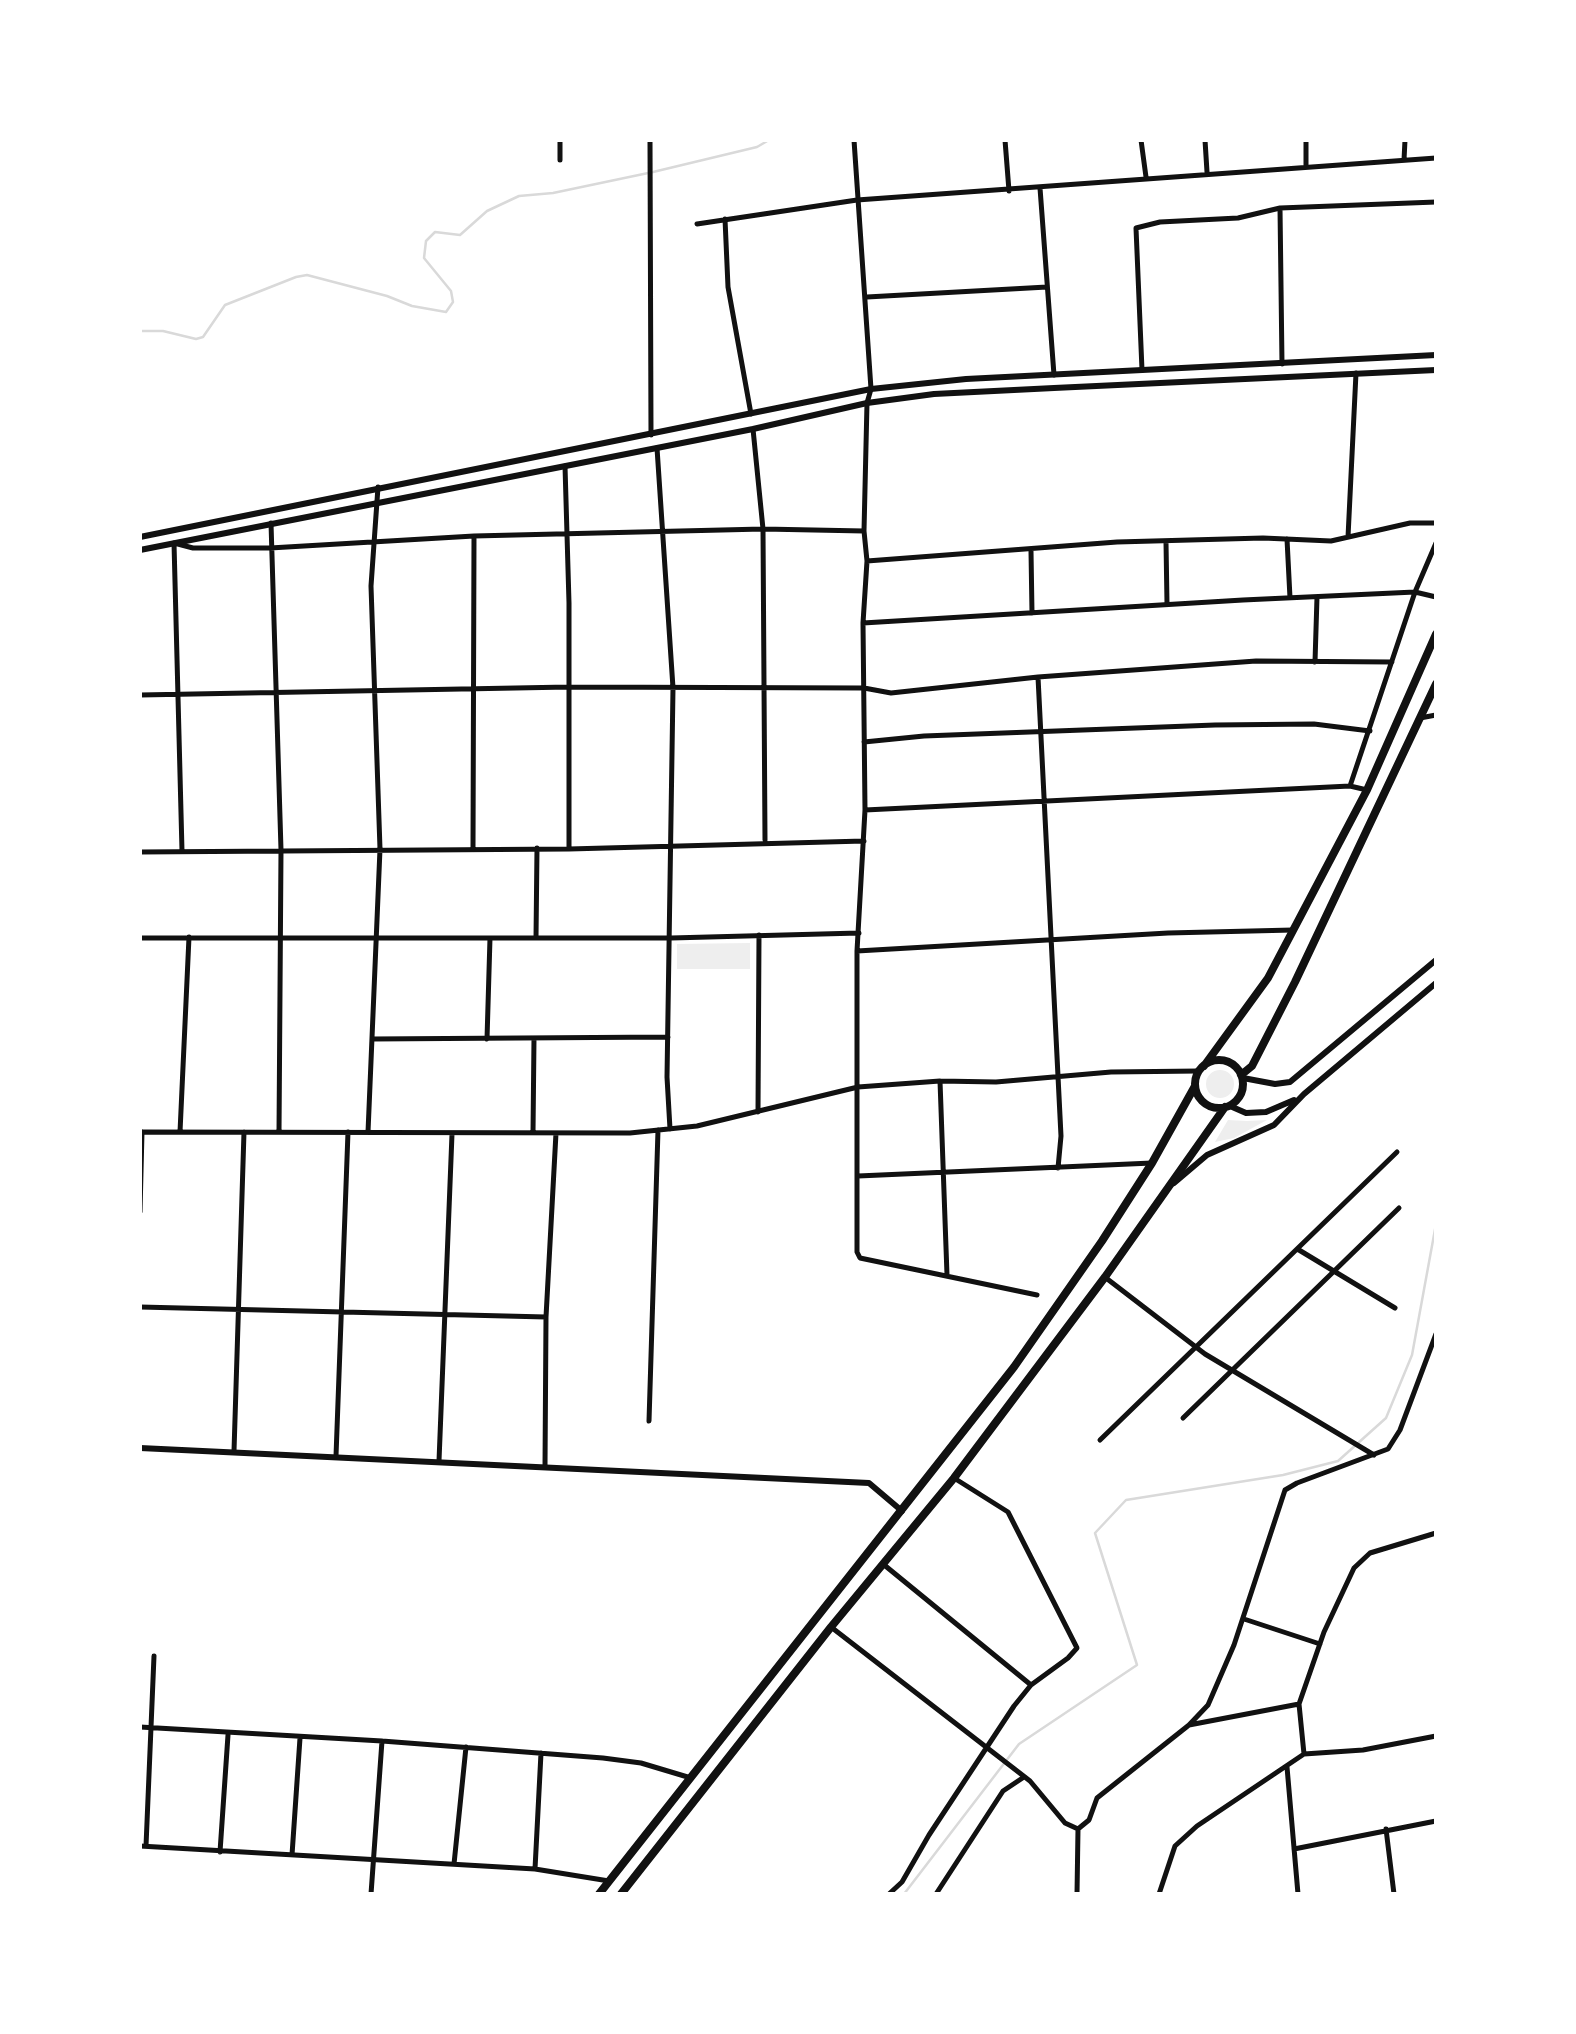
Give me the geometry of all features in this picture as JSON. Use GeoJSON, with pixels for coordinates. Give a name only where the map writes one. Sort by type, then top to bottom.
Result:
{"type":"FeatureCollection","features":[{"type":"Feature","properties":{"kind":"highway"},"geometry":{"type":"LineString","coordinates":[[599,1894],[1014,1366],[1152,1162],[1202,1068],[1268,978],[1368,790],[1436,634]]}},
{"type":"Feature","properties":{"kind":"highway"},"geometry":{"type":"LineString","coordinates":[[620,1894],[954,1478],[1105,1277],[1162,1193],[1241,1094],[1242,1077],[1252,1066],[1295,982],[1436,684]]}},
{"type":"Feature","properties":{"kind":"highway"},"geometry":{"type":"LineString","coordinates":[[1202,1068],[1211,1062],[1226,1062],[1242,1077]]}},
{"type":"Feature","properties":{"kind":"highway"},"geometry":{"type":"LineString","coordinates":[[1195,1086],[1207,1105],[1228,1106]]}},
{"type":"Feature","properties":{"kind":"street"},"geometry":{"type":"LineString","coordinates":[[560,140],[560,160]]}},
{"type":"Feature","properties":{"kind":"street"},"geometry":{"type":"LineString","coordinates":[[650,140],[651,435]]}},
{"type":"Feature","properties":{"kind":"street"},"geometry":{"type":"LineString","coordinates":[[854,140],[871,389],[864,531],[865,810],[858,951],[860,1258],[1037,1296]]}},
{"type":"Feature","properties":{"kind":"street"},"geometry":{"type":"LineString","coordinates":[[1005,140],[1009,191]]}},
{"type":"Feature","properties":{"kind":"street"},"geometry":{"type":"LineString","coordinates":[[1141,140],[1146,177]]}},
{"type":"Feature","properties":{"kind":"street"},"geometry":{"type":"LineString","coordinates":[[1206,140],[1207,172]]}},
{"type":"Feature","properties":{"kind":"street"},"geometry":{"type":"LineString","coordinates":[[1306,140],[1306,166]]}},
{"type":"Feature","properties":{"kind":"street"},"geometry":{"type":"LineString","coordinates":[[1404,140],[1404,160]]}},
{"type":"Feature","properties":{"kind":"street"},"geometry":{"type":"LineString","coordinates":[[697,224],[857,200],[1436,158]]}},
{"type":"Feature","properties":{"kind":"street"},"geometry":{"type":"LineString","coordinates":[[1040,188],[1054,374]]}},
{"type":"Feature","properties":{"kind":"street"},"geometry":{"type":"LineString","coordinates":[[1142,370],[1136,228],[1160,222],[1238,218],[1280,208],[1436,202]]}},
{"type":"Feature","properties":{"kind":"street"},"geometry":{"type":"LineString","coordinates":[[1280,208],[1282,364]]}},
{"type":"Feature","properties":{"kind":"street"},"geometry":{"type":"LineString","coordinates":[[726,220],[728,288],[751,414]]}},
{"type":"Feature","properties":{"kind":"street"},"geometry":{"type":"LineString","coordinates":[[867,297],[1047,287]]}},
{"type":"Feature","properties":{"kind":"street"},"geometry":{"type":"LineString","coordinates":[[140,537],[871,389],[1054,374],[1436,355]]}},
{"type":"Feature","properties":{"kind":"street"},"geometry":{"type":"LineString","coordinates":[[140,550],[868,403],[974,392],[1436,370]]}},
{"type":"Feature","properties":{"kind":"street"},"geometry":{"type":"LineString","coordinates":[[1348,537],[1356,373]]}},
{"type":"Feature","properties":{"kind":"street"},"geometry":{"type":"LineString","coordinates":[[753,429],[763,529],[765,841]]}},
{"type":"Feature","properties":{"kind":"street"},"geometry":{"type":"LineString","coordinates":[[658,448],[673,688],[670,1129]]}},
{"type":"Feature","properties":{"kind":"street"},"geometry":{"type":"LineString","coordinates":[[565,466],[569,849]]}},
{"type":"Feature","properties":{"kind":"street"},"geometry":{"type":"LineString","coordinates":[[368,1132],[380,849],[371,586],[378,486]]}},
{"type":"Feature","properties":{"kind":"street"},"geometry":{"type":"LineString","coordinates":[[272,523],[281,850],[279,1132]]}},
{"type":"Feature","properties":{"kind":"street"},"geometry":{"type":"LineString","coordinates":[[867,561],[1166,541],[1331,541],[1410,523],[1436,523]]}},
{"type":"Feature","properties":{"kind":"street"},"geometry":{"type":"LineString","coordinates":[[174,543],[193,548],[270,548],[474,536],[763,529],[864,531]]}},
{"type":"Feature","properties":{"kind":"street"},"geometry":{"type":"LineString","coordinates":[[473,848],[474,536]]}},
{"type":"Feature","properties":{"kind":"street"},"geometry":{"type":"LineString","coordinates":[[1287,539],[1290,598]]}},
{"type":"Feature","properties":{"kind":"street"},"geometry":{"type":"LineString","coordinates":[[1166,541],[1167,604]]}},
{"type":"Feature","properties":{"kind":"street"},"geometry":{"type":"LineString","coordinates":[[174,543],[182,851]]}},
{"type":"Feature","properties":{"kind":"street"},"geometry":{"type":"LineString","coordinates":[[1350,786],[1415,592],[1436,544]]}},
{"type":"Feature","properties":{"kind":"street"},"geometry":{"type":"LineString","coordinates":[[1031,550],[1032,613]]}},
{"type":"Feature","properties":{"kind":"street"},"geometry":{"type":"LineString","coordinates":[[864,624],[1415,592],[1436,597]]}},
{"type":"Feature","properties":{"kind":"street"},"geometry":{"type":"LineString","coordinates":[[1315,662],[1317,598]]}},
{"type":"Feature","properties":{"kind":"street"},"geometry":{"type":"LineString","coordinates":[[140,695],[568,687],[864,688],[892,693],[1038,677],[1256,661],[1392,662]]}},
{"type":"Feature","properties":{"kind":"street"},"geometry":{"type":"LineString","coordinates":[[1038,677],[1061,1136],[1058,1168]]}},
{"type":"Feature","properties":{"kind":"street"},"geometry":{"type":"LineString","coordinates":[[1420,718],[1436,715]]}},
{"type":"Feature","properties":{"kind":"street"},"geometry":{"type":"LineString","coordinates":[[863,742],[924,736],[1294,724],[1370,731]]}},
{"type":"Feature","properties":{"kind":"street"},"geometry":{"type":"LineString","coordinates":[[865,810],[1350,786],[1368,790]]}},
{"type":"Feature","properties":{"kind":"street"},"geometry":{"type":"LineString","coordinates":[[140,852],[569,849],[864,841]]}},
{"type":"Feature","properties":{"kind":"street"},"geometry":{"type":"LineString","coordinates":[[536,938],[537,848]]}},
{"type":"Feature","properties":{"kind":"street"},"geometry":{"type":"LineString","coordinates":[[858,951],[1168,933],[1293,930]]}},
{"type":"Feature","properties":{"kind":"street"},"geometry":{"type":"LineString","coordinates":[[140,938],[671,938],[859,933]]}},
{"type":"Feature","properties":{"kind":"street"},"geometry":{"type":"LineString","coordinates":[[758,1112],[759,936]]}},
{"type":"Feature","properties":{"kind":"street"},"geometry":{"type":"LineString","coordinates":[[180,1132],[189,937]]}},
{"type":"Feature","properties":{"kind":"street"},"geometry":{"type":"LineString","coordinates":[[486,1038],[490,938]]}},
{"type":"Feature","properties":{"kind":"street"},"geometry":{"type":"LineString","coordinates":[[1242,1077],[1275,1084],[1290,1082],[1436,960]]}},
{"type":"Feature","properties":{"kind":"street"},"geometry":{"type":"LineString","coordinates":[[1162,1193],[1207,1155],[1274,1124],[1436,983]]}},
{"type":"Feature","properties":{"kind":"street"},"geometry":{"type":"LineString","coordinates":[[533,1133],[534,1038]]}},
{"type":"Feature","properties":{"kind":"street"},"geometry":{"type":"LineString","coordinates":[[372,1039],[668,1038]]}},
{"type":"Feature","properties":{"kind":"street"},"geometry":{"type":"LineString","coordinates":[[140,1212],[141,1132],[658,1130],[758,1112],[858,1086],[1202,1068]]}},
{"type":"Feature","properties":{"kind":"street"},"geometry":{"type":"LineString","coordinates":[[940,1081],[947,1275]]}},
{"type":"Feature","properties":{"kind":"street"},"geometry":{"type":"LineString","coordinates":[[1228,1106],[1246,1113],[1266,1112],[1282,1108],[1304,1094]]}},
{"type":"Feature","properties":{"kind":"street"},"geometry":{"type":"LineString","coordinates":[[649,1420],[658,1130]]}},
{"type":"Feature","properties":{"kind":"street"},"geometry":{"type":"LineString","coordinates":[[234,1451],[244,1132]]}},
{"type":"Feature","properties":{"kind":"street"},"geometry":{"type":"LineString","coordinates":[[336,1456],[348,1132]]}},
{"type":"Feature","properties":{"kind":"street"},"geometry":{"type":"LineString","coordinates":[[439,1461],[452,1133]]}},
{"type":"Feature","properties":{"kind":"street"},"geometry":{"type":"LineString","coordinates":[[545,1466],[546,1318],[556,1133]]}},
{"type":"Feature","properties":{"kind":"street"},"geometry":{"type":"LineString","coordinates":[[1100,1440],[1397,1152]]}},
{"type":"Feature","properties":{"kind":"street"},"geometry":{"type":"LineString","coordinates":[[858,1176],[1152,1162]]}},
{"type":"Feature","properties":{"kind":"street"},"geometry":{"type":"LineString","coordinates":[[1183,1418],[1399,1208]]}},
{"type":"Feature","properties":{"kind":"street"},"geometry":{"type":"LineString","coordinates":[[1299,1250],[1395,1308]]}},
{"type":"Feature","properties":{"kind":"street"},"geometry":{"type":"LineString","coordinates":[[1105,1277],[1232,1370],[1374,1455]]}},
{"type":"Feature","properties":{"kind":"street"},"geometry":{"type":"LineString","coordinates":[[140,1307],[546,1318]]}},
{"type":"Feature","properties":{"kind":"street"},"geometry":{"type":"LineString","coordinates":[[1077,1894],[1078,1829],[1089,1820],[1097,1798],[1190,1725],[1208,1705],[1244,1619],[1286,1490],[1388,1448],[1400,1430],[1436,1334]]}},
{"type":"Feature","properties":{"kind":"street"},"geometry":{"type":"LineString","coordinates":[[140,1448],[868,1483],[902,1512]]}},
{"type":"Feature","properties":{"kind":"street"},"geometry":{"type":"LineString","coordinates":[[890,1894],[902,1882],[1031,1685],[1077,1648],[1008,1512],[954,1478]]}},
{"type":"Feature","properties":{"kind":"street"},"geometry":{"type":"LineString","coordinates":[[1304,1754],[1299,1704],[1320,1644],[1354,1568],[1370,1554],[1436,1533]]}},
{"type":"Feature","properties":{"kind":"street"},"geometry":{"type":"LineString","coordinates":[[883,1564],[1031,1685]]}},
{"type":"Feature","properties":{"kind":"street"},"geometry":{"type":"LineString","coordinates":[[1244,1619],[1320,1644]]}},
{"type":"Feature","properties":{"kind":"street"},"geometry":{"type":"LineString","coordinates":[[831,1628],[1021,1774],[1065,1823],[1078,1829]]}},
{"type":"Feature","properties":{"kind":"street"},"geometry":{"type":"LineString","coordinates":[[154,1656],[143,1846],[534,1869],[610,1882]]}},
{"type":"Feature","properties":{"kind":"street"},"geometry":{"type":"LineString","coordinates":[[1190,1725],[1299,1704]]}},
{"type":"Feature","properties":{"kind":"street"},"geometry":{"type":"LineString","coordinates":[[140,1727],[540,1753],[642,1763],[691,1778]]}},
{"type":"Feature","properties":{"kind":"street"},"geometry":{"type":"LineString","coordinates":[[220,1852],[228,1734]]}},
{"type":"Feature","properties":{"kind":"street"},"geometry":{"type":"LineString","coordinates":[[1158,1894],[1175,1846],[1304,1754],[1363,1750],[1436,1736]]}},
{"type":"Feature","properties":{"kind":"street"},"geometry":{"type":"LineString","coordinates":[[292,1855],[300,1738]]}},
{"type":"Feature","properties":{"kind":"street"},"geometry":{"type":"LineString","coordinates":[[371,1894],[382,1740]]}},
{"type":"Feature","properties":{"kind":"street"},"geometry":{"type":"LineString","coordinates":[[454,1864],[466,1747]]}},
{"type":"Feature","properties":{"kind":"street"},"geometry":{"type":"LineString","coordinates":[[534,1869],[540,1753]]}},
{"type":"Feature","properties":{"kind":"street"},"geometry":{"type":"LineString","coordinates":[[1287,1767],[1298,1894]]}},
{"type":"Feature","properties":{"kind":"street"},"geometry":{"type":"LineString","coordinates":[[936,1894],[1003,1791],[1021,1774]]}},
{"type":"Feature","properties":{"kind":"street"},"geometry":{"type":"LineString","coordinates":[[1294,1849],[1436,1821]]}},
{"type":"Feature","properties":{"kind":"street"},"geometry":{"type":"LineString","coordinates":[[1386,1829],[1394,1894]]}},
{"type":"Feature","properties":{"kind":"shaded area"},"geometry":{"type":"Polygon","coordinates":[[[750,943],[750,969],[677,969],[677,944],[750,943]]]}},
{"type":"Feature","properties":{"kind":"shaded area"},"geometry":{"type":"Polygon","coordinates":[[[1220,1070],[1230,1074],[1234,1084],[1230,1094],[1220,1098],[1210,1094],[1206,1084],[1210,1074],[1220,1070]]]}},
{"type":"Feature","properties":{"kind":"shaded area"},"geometry":{"type":"Polygon","coordinates":[[[1228,1120],[1267,1120],[1234,1138],[1215,1142],[1228,1120]]]}},
{"type":"Feature","properties":{"kind":"waterway"},"geometry":{"type":"LineString","coordinates":[[140,331],[203,337],[225,305],[307,275],[446,312],[453,302],[451,291],[424,258],[426,241],[435,232],[460,235],[487,211],[519,196],[553,193],[653,172],[757,147],[769,140]]}},
{"type":"Feature","properties":{"kind":"waterway"},"geometry":{"type":"LineString","coordinates":[[904,1894],[1019,1744],[1137,1665],[1095,1533],[1126,1500],[1283,1475],[1338,1461],[1386,1418],[1412,1355],[1436,1224]]}}]}
